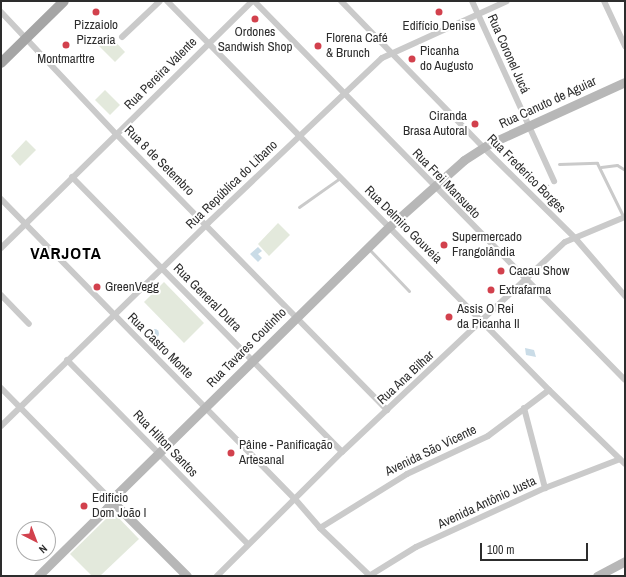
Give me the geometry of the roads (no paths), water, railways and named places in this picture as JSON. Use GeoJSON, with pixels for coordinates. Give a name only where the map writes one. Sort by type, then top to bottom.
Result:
{"type":"FeatureCollection","features":[{"type":"Feature","properties":{"kind":"main road"},"geometry":{"type":"LineString","coordinates":[[1,63],[64,1]]}},
{"type":"Feature","properties":{"kind":"street"},"geometry":{"type":"LineString","coordinates":[[122,37],[160,1]]}},
{"type":"Feature","properties":{"kind":"street","name":"Rua Delmiro Gouveia"},"geometry":{"type":"LineString","coordinates":[[167,1],[298,136],[390,226],[548,390],[625,464]]}},
{"type":"Feature","properties":{"kind":"street","name":"Rua Pereira Valente"},"geometry":{"type":"LineString","coordinates":[[1,248],[208,43],[253,1]]}},
{"type":"Feature","properties":{"kind":"street","name":"Rua Frei Mansueto"},"geometry":{"type":"LineString","coordinates":[[253,1],[345,93],[433,187],[625,380]]}},
{"type":"Feature","properties":{"kind":"street","name":"Rua Frederico Borges"},"geometry":{"type":"LineString","coordinates":[[341,1],[483,148],[575,238],[622,289],[625,296]]}},
{"type":"Feature","properties":{"kind":"street","name":"Rua Coronel Jucá"},"geometry":{"type":"LineString","coordinates":[[472,1],[527,126],[554,181]]}},
{"type":"Feature","properties":{"kind":"street","name":"Rua República do Líbano"},"geometry":{"type":"LineString","coordinates":[[1,426],[113,314],[162,269],[298,136],[391,52],[507,1]]}},
{"type":"Feature","properties":{"kind":"street"},"geometry":{"type":"LineString","coordinates":[[604,1],[625,46]]}},
{"type":"Feature","properties":{"kind":"street","name":"Rua 8 de Setembro"},"geometry":{"type":"LineString","coordinates":[[1,12],[116,134],[207,224],[387,410]]}},
{"type":"Feature","properties":{"kind":"street","name":"Rua Canuto de Aguiar"},"geometry":{"type":"LineString","coordinates":[[483,148],[527,126],[625,82]]}},
{"type":"Feature","properties":{"kind":"street","name":"Rua Tavares Coutinho"},"geometry":{"type":"LineString","coordinates":[[38,576],[390,226],[433,187],[483,148]]}},
{"type":"Feature","properties":{"kind":"street","name":"Rua General Dutra"},"geometry":{"type":"LineString","coordinates":[[72,177],[342,452]]}},
{"type":"Feature","properties":{"kind":"street","name":"Rua Castro Monte"},"geometry":{"type":"LineString","coordinates":[[1,200],[295,499],[320,528],[370,576]]}},
{"type":"Feature","properties":{"kind":"street","name":"Rua Ana Bilhar"},"geometry":{"type":"LineString","coordinates":[[217,576],[342,452],[482,322],[565,242],[624,217]]}},
{"type":"Feature","properties":{"kind":"street"},"geometry":{"type":"LineString","coordinates":[[1,295],[29,324]]}},
{"type":"Feature","properties":{"kind":"street","name":"Rua Hilton Santos"},"geometry":{"type":"LineString","coordinates":[[67,360],[248,544]]}},
{"type":"Feature","properties":{"kind":"street"},"geometry":{"type":"LineString","coordinates":[[1,388],[187,576]]}},
{"type":"Feature","properties":{"kind":"street","name":"Avenida São Vicente"},"geometry":{"type":"LineString","coordinates":[[320,528],[407,474],[488,436],[548,390]]}},
{"type":"Feature","properties":{"kind":"street"},"geometry":{"type":"LineString","coordinates":[[524,408],[545,488]]}},
{"type":"Feature","properties":{"kind":"street","name":"Avenida Antônio Justa"},"geometry":{"type":"LineString","coordinates":[[370,576],[416,547],[545,488],[620,459]]}},
{"type":"Feature","properties":{"kind":"street"},"geometry":{"type":"LineString","coordinates":[[598,576],[625,560]]}},
{"type":"Feature","properties":{"kind":"lane"},"geometry":{"type":"LineString","coordinates":[[559,164],[597,163],[601,167],[624,217]]}},
{"type":"Feature","properties":{"kind":"lane"},"geometry":{"type":"LineString","coordinates":[[601,167],[617,164],[625,170]]}},
{"type":"Feature","properties":{"kind":"lane"},"geometry":{"type":"LineString","coordinates":[[298,207],[340,178]]}},
{"type":"Feature","properties":{"kind":"lane"},"geometry":{"type":"LineString","coordinates":[[368,248],[409,291]]}},
{"type":"Feature","properties":{"kind":"water"},"geometry":{"type":"Polygon","coordinates":[[[258,247],[262,251],[258,254],[262,258],[258,262],[250,254],[258,247]]]}},
{"type":"Feature","properties":{"kind":"water"},"geometry":{"type":"Polygon","coordinates":[[[154,328],[159,333],[154,338],[149,333],[154,328]]]}},
{"type":"Feature","properties":{"kind":"water"},"geometry":{"type":"Polygon","coordinates":[[[525,348],[534,350],[536,357],[526,355],[525,348]]]}},
{"type":"Feature","properties":{"kind":"place","name":"Pizzaiolo Pizzaria"},"geometry":{"type":"Point","coordinates":[96,12]}},
{"type":"Feature","properties":{"kind":"place","name":"Edifício Denise"},"geometry":{"type":"Point","coordinates":[439,12]}},
{"type":"Feature","properties":{"kind":"place","name":"Ordones Sandwish Shop"},"geometry":{"type":"Point","coordinates":[255,19]}},
{"type":"Feature","properties":{"kind":"place","name":"Montmarttre"},"geometry":{"type":"Point","coordinates":[66,45]}},
{"type":"Feature","properties":{"kind":"place","name":"Florena Café & Brunch"},"geometry":{"type":"Point","coordinates":[318,46]}},
{"type":"Feature","properties":{"kind":"place","name":"Picanha do Augusto"},"geometry":{"type":"Point","coordinates":[412,59]}},
{"type":"Feature","properties":{"kind":"place","name":"Ciranda Brasa Autoral"},"geometry":{"type":"Point","coordinates":[475,124]}},
{"type":"Feature","properties":{"kind":"place","name":"Supermercado Frangolândia"},"geometry":{"type":"Point","coordinates":[444,245]}},
{"type":"Feature","properties":{"kind":"place","name":"Cacau Show"},"geometry":{"type":"Point","coordinates":[501,271]}},
{"type":"Feature","properties":{"kind":"place","name":"GreenVegg"},"geometry":{"type":"Point","coordinates":[97,287]}},
{"type":"Feature","properties":{"kind":"place","name":"Extrafarma"},"geometry":{"type":"Point","coordinates":[491,290]}},
{"type":"Feature","properties":{"kind":"place","name":"Assis O Rei da Picanha II"},"geometry":{"type":"Point","coordinates":[449,317]}},
{"type":"Feature","properties":{"kind":"place","name":"Pâine - Panificação Artesanal"},"geometry":{"type":"Point","coordinates":[231,453]}},
{"type":"Feature","properties":{"kind":"place","name":"Edifício Dom João I"},"geometry":{"type":"Point","coordinates":[84,506]}},
{"type":"Feature","properties":{"kind":"district","name":"VARJOTA"},"geometry":{"type":"Point","coordinates":[66,253]}}]}
